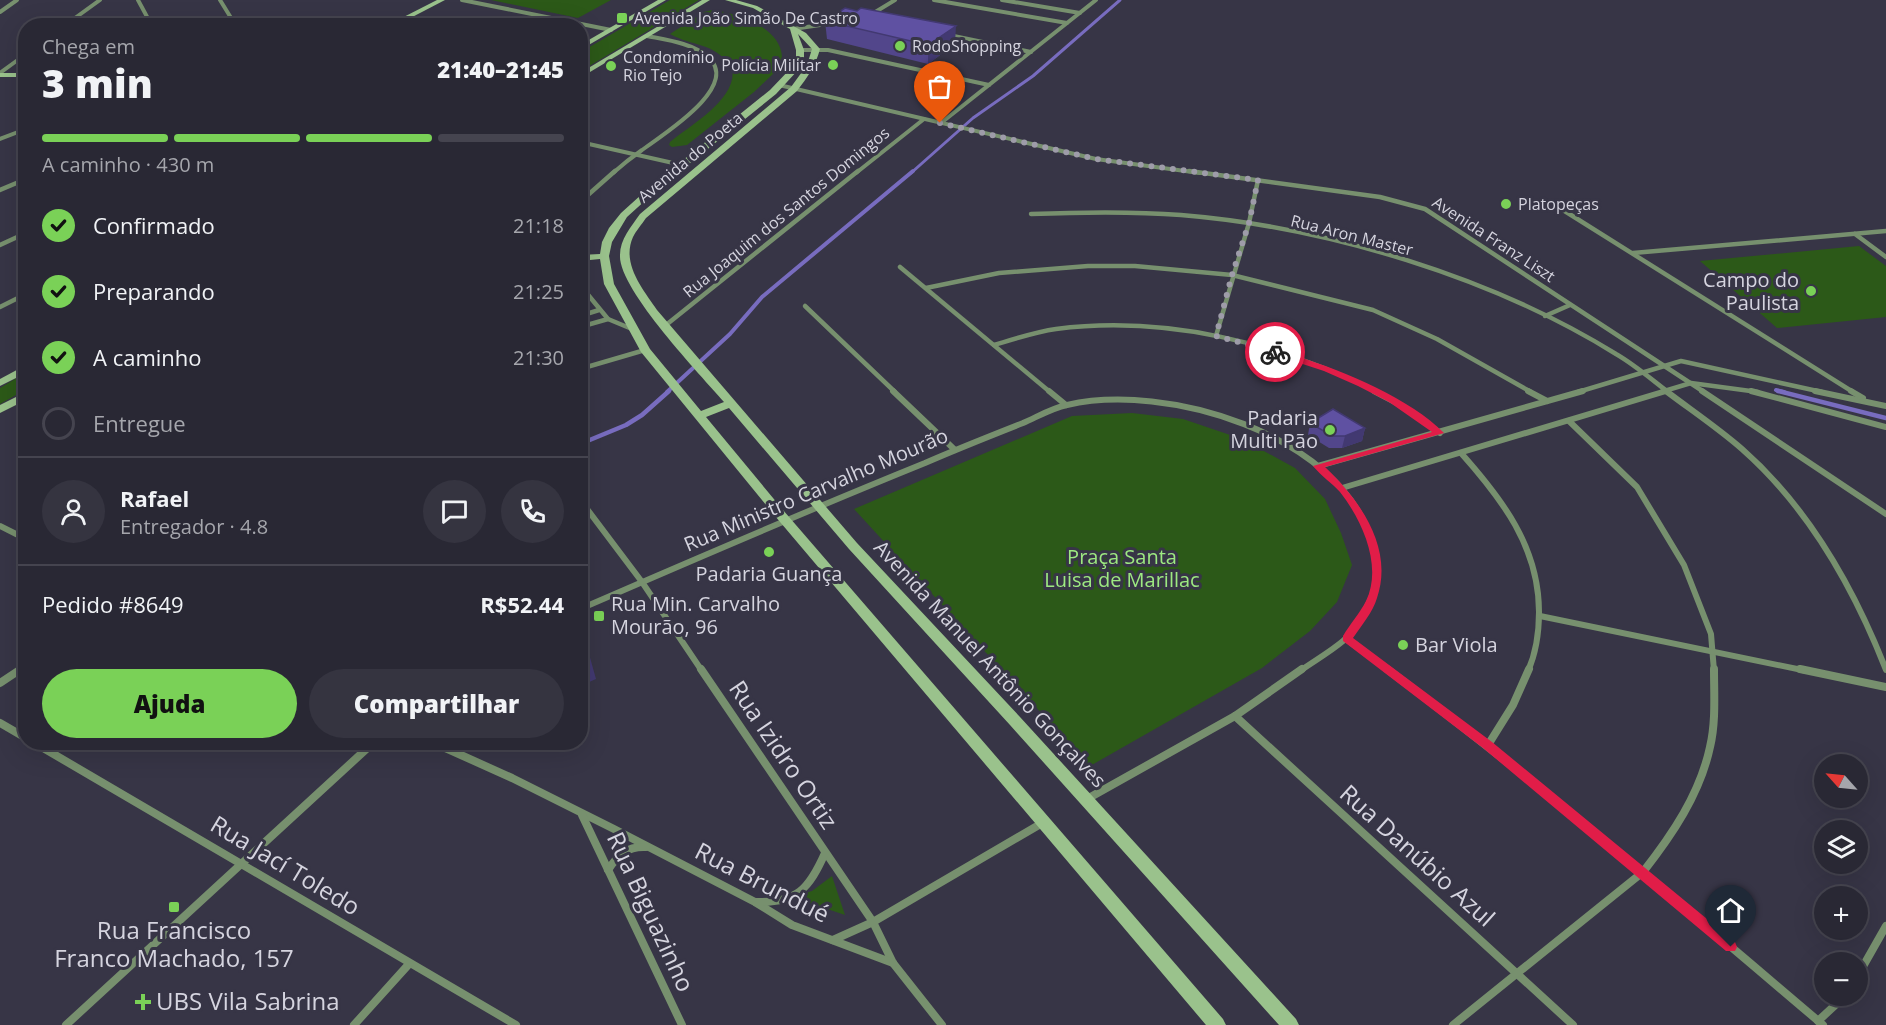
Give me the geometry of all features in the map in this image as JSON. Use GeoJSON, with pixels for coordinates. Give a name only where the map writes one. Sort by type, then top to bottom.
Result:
{"type":"FeatureCollection","features":[{"type":"Feature","properties":{"kind":"main road"},"geometry":{"type":"LineString","coordinates":[[405,18],[442,0]]}},
{"type":"Feature","properties":{"kind":"main road"},"geometry":{"type":"LineString","coordinates":[[588,43],[663,0]]}},
{"type":"Feature","properties":{"kind":"main road"},"geometry":{"type":"LineString","coordinates":[[588,71],[705,0],[762,12]]}},
{"type":"Feature","properties":{"kind":"main road"},"geometry":{"type":"LineString","coordinates":[[728,0],[755,7],[804,34],[816,49]]}},
{"type":"Feature","properties":{"kind":"main road"},"geometry":{"type":"LineString","coordinates":[[793,29],[800,50]]}},
{"type":"Feature","properties":{"kind":"main road","name":"Avenida do Poeta"},"geometry":{"type":"LineString","coordinates":[[666,326],[653,312],[631,278],[624,257],[628,238],[654,205],[794,89],[810,69],[816,49]]}},
{"type":"Feature","properties":{"kind":"main road","name":"Avenida do Poeta"},"geometry":{"type":"LineString","coordinates":[[604,256],[607,242],[624,215],[779,86],[795,68],[800,57],[800,50]]}},
{"type":"Feature","properties":{"kind":"main road"},"geometry":{"type":"LineString","coordinates":[[0,74],[18,75]]}},
{"type":"Feature","properties":{"kind":"main road"},"geometry":{"type":"LineString","coordinates":[[588,257],[604,256],[609,284],[645,350],[785,520],[1217,1025]]}},
{"type":"Feature","properties":{"kind":"main road","name":"Avenida Manuel Antônio Gonçalves"},"geometry":{"type":"LineString","coordinates":[[666,326],[820,507],[1290,1025]]}},
{"type":"Feature","properties":{"kind":"main road"},"geometry":{"type":"LineString","coordinates":[[0,383],[18,373]]}},
{"type":"Feature","properties":{"kind":"main road"},"geometry":{"type":"LineString","coordinates":[[0,410],[18,399]]}},
{"type":"Feature","properties":{"kind":"main road"},"geometry":{"type":"LineString","coordinates":[[700,415],[732,403]]}},
{"type":"Feature","properties":{"kind":"street"},"geometry":{"type":"LineString","coordinates":[[0,12],[17,0]]}},
{"type":"Feature","properties":{"kind":"street"},"geometry":{"type":"LineString","coordinates":[[75,18],[100,0]]}},
{"type":"Feature","properties":{"kind":"street"},"geometry":{"type":"LineString","coordinates":[[138,0],[148,18]]}},
{"type":"Feature","properties":{"kind":"street"},"geometry":{"type":"LineString","coordinates":[[219,0],[231,18]]}},
{"type":"Feature","properties":{"kind":"street"},"geometry":{"type":"LineString","coordinates":[[462,0],[551,18]]}},
{"type":"Feature","properties":{"kind":"street"},"geometry":{"type":"LineString","coordinates":[[876,21],[866,19],[895,0]]}},
{"type":"Feature","properties":{"kind":"street"},"geometry":{"type":"LineString","coordinates":[[934,0],[1067,23]]}},
{"type":"Feature","properties":{"kind":"street"},"geometry":{"type":"LineString","coordinates":[[1002,0],[1080,13]]}},
{"type":"Feature","properties":{"kind":"street"},"geometry":{"type":"LineString","coordinates":[[940,123],[1096,0]]}},
{"type":"Feature","properties":{"kind":"street"},"geometry":{"type":"LineString","coordinates":[[793,29],[845,22]]}},
{"type":"Feature","properties":{"kind":"street"},"geometry":{"type":"LineString","coordinates":[[588,25],[611,30]]}},
{"type":"Feature","properties":{"kind":"street"},"geometry":{"type":"LineString","coordinates":[[941,33],[1031,52]]}},
{"type":"Feature","properties":{"kind":"street","name":"Avenida do Poeta"},"geometry":{"type":"LineString","coordinates":[[588,195],[697,106],[710,92],[717,74],[715,65],[708,57],[695,49],[647,36]]}},
{"type":"Feature","properties":{"kind":"street"},"geometry":{"type":"LineString","coordinates":[[800,50],[816,49],[989,85]]}},
{"type":"Feature","properties":{"kind":"street"},"geometry":{"type":"LineString","coordinates":[[0,74],[18,60]]}},
{"type":"Feature","properties":{"kind":"street","name":"Avenida Franz Liszt"},"geometry":{"type":"LineString","coordinates":[[779,86],[1096,159],[1380,197],[1425,209],[1886,514]]}},
{"type":"Feature","properties":{"kind":"street","name":"Rua Joaquim dos Santos Domingos"},"geometry":{"type":"LineString","coordinates":[[666,326],[924,119]]}},
{"type":"Feature","properties":{"kind":"street"},"geometry":{"type":"LineString","coordinates":[[13,134],[18,130]]}},
{"type":"Feature","properties":{"kind":"street"},"geometry":{"type":"LineString","coordinates":[[0,139],[18,132]]}},
{"type":"Feature","properties":{"kind":"street"},"geometry":{"type":"LineString","coordinates":[[588,144],[682,165]]}},
{"type":"Feature","properties":{"kind":"street"},"geometry":{"type":"LineString","coordinates":[[1216,336],[1249,223],[1258,180]]}},
{"type":"Feature","properties":{"kind":"street"},"geometry":{"type":"LineString","coordinates":[[0,190],[18,182]]}},
{"type":"Feature","properties":{"kind":"street"},"geometry":{"type":"LineString","coordinates":[[1563,210],[1869,402]]}},
{"type":"Feature","properties":{"kind":"street","name":"Rua Aron Master"},"geometry":{"type":"LineString","coordinates":[[1032,214],[1074,211],[1191,215],[1317,236],[1405,259],[1517,302],[1610,350],[1751,456],[1792,502],[1824,545],[1840,572],[1870,631],[1886,670]]}},
{"type":"Feature","properties":{"kind":"street"},"geometry":{"type":"LineString","coordinates":[[1633,253],[1886,231]]}},
{"type":"Feature","properties":{"kind":"street"},"geometry":{"type":"LineString","coordinates":[[1855,234],[1886,257]]}},
{"type":"Feature","properties":{"kind":"street"},"geometry":{"type":"LineString","coordinates":[[0,245],[18,237]]}},
{"type":"Feature","properties":{"kind":"street"},"geometry":{"type":"LineString","coordinates":[[926,288],[999,273],[1088,266],[1135,266],[1232,275],[1373,310],[1437,339],[1547,401]]}},
{"type":"Feature","properties":{"kind":"street"},"geometry":{"type":"LineString","coordinates":[[900,267],[1066,405]]}},
{"type":"Feature","properties":{"kind":"street"},"geometry":{"type":"LineString","coordinates":[[588,296],[608,319],[632,329]]}},
{"type":"Feature","properties":{"kind":"street"},"geometry":{"type":"LineString","coordinates":[[0,307],[18,298]]}},
{"type":"Feature","properties":{"kind":"street"},"geometry":{"type":"LineString","coordinates":[[1545,316],[1570,305]]}},
{"type":"Feature","properties":{"kind":"street"},"geometry":{"type":"LineString","coordinates":[[805,306],[955,450]]}},
{"type":"Feature","properties":{"kind":"street"},"geometry":{"type":"LineString","coordinates":[[588,313],[599,310]]}},
{"type":"Feature","properties":{"kind":"street"},"geometry":{"type":"LineString","coordinates":[[588,325],[608,319]]}},
{"type":"Feature","properties":{"kind":"street"},"geometry":{"type":"LineString","coordinates":[[994,345],[1056,329],[1094,326],[1144,327],[1216,336],[1327,369],[1392,400],[1440,433]]}},
{"type":"Feature","properties":{"kind":"street"},"geometry":{"type":"LineString","coordinates":[[588,367],[645,350]]}},
{"type":"Feature","properties":{"kind":"street"},"geometry":{"type":"LineString","coordinates":[[1318,466],[1440,433],[1663,366],[1686,362],[1886,406]]}},
{"type":"Feature","properties":{"kind":"street"},"geometry":{"type":"LineString","coordinates":[[1342,488],[1691,383],[1712,383],[1748,390],[1886,427]]}},
{"type":"Feature","properties":{"kind":"street","name":"Rua Ministro Carvalho Mourão"},"geometry":{"type":"LineString","coordinates":[[588,606],[785,520],[1066,405],[1120,400],[1175,404],[1199,409],[1256,429],[1283,442],[1318,466],[1342,488],[1358,512],[1370,537],[1377,579],[1372,600],[1346,639]]}},
{"type":"Feature","properties":{"kind":"street"},"geometry":{"type":"LineString","coordinates":[[1453,1025],[1643,872],[1665,844],[1695,793],[1710,748],[1714,716],[1714,653],[1711,634],[1698,596],[1637,487],[1569,421]]}},
{"type":"Feature","properties":{"kind":"street"},"geometry":{"type":"LineString","coordinates":[[1461,453],[1485,478],[1516,520],[1529,550],[1538,582],[1540,616],[1533,655],[1520,696],[1488,745]]}},
{"type":"Feature","properties":{"kind":"street","name":"Rua Izidro Ortiz"},"geometry":{"type":"LineString","coordinates":[[588,510],[642,582],[873,922],[893,963],[942,1025]]}},
{"type":"Feature","properties":{"kind":"street"},"geometry":{"type":"LineString","coordinates":[[0,526],[18,535]]}},
{"type":"Feature","properties":{"kind":"street"},"geometry":{"type":"LineString","coordinates":[[1540,616],[1886,687]]}},
{"type":"Feature","properties":{"kind":"street"},"geometry":{"type":"LineString","coordinates":[[1086,799],[1235,716],[1346,639],[1488,745],[1643,872],[1820,1023],[1836,1006]]}},
{"type":"Feature","properties":{"kind":"street"},"geometry":{"type":"LineString","coordinates":[[0,684],[18,672]]}},
{"type":"Feature","properties":{"kind":"street","name":"Rua Danúbio Azul"},"geometry":{"type":"LineString","coordinates":[[1235,716],[1573,1025]]}},
{"type":"Feature","properties":{"kind":"street"},"geometry":{"type":"LineString","coordinates":[[0,723],[18,733]]}},
{"type":"Feature","properties":{"kind":"street","name":"Rua Jací Toledo"},"geometry":{"type":"LineString","coordinates":[[47,750],[516,1025]]}},
{"type":"Feature","properties":{"kind":"street"},"geometry":{"type":"LineString","coordinates":[[66,1025],[365,750]]}},
{"type":"Feature","properties":{"kind":"street","name":"Rua Brundué"},"geometry":{"type":"LineString","coordinates":[[450,750],[512,778],[649,847],[755,902],[792,925],[893,963]]}},
{"type":"Feature","properties":{"kind":"street","name":"Rua Biguazinho"},"geometry":{"type":"LineString","coordinates":[[582,815],[682,1025]]}},
{"type":"Feature","properties":{"kind":"street"},"geometry":{"type":"LineString","coordinates":[[833,940],[873,922],[1044,822]]}},
{"type":"Feature","properties":{"kind":"street"},"geometry":{"type":"LineString","coordinates":[[609,870],[619,854],[627,848],[649,847]]}},
{"type":"Feature","properties":{"kind":"street"},"geometry":{"type":"LineString","coordinates":[[755,902],[783,902],[796,895],[815,875],[825,853]]}},
{"type":"Feature","properties":{"kind":"street"},"geometry":{"type":"LineString","coordinates":[[1868,958],[1886,926]]}},
{"type":"Feature","properties":{"kind":"street"},"geometry":{"type":"LineString","coordinates":[[354,1025],[409,964]]}},
{"type":"Feature","properties":{"kind":"green space"},"geometry":{"type":"Polygon","coordinates":[[[491,0],[611,0],[578,18],[491,0]]]}},
{"type":"Feature","properties":{"kind":"green space"},"geometry":{"type":"Polygon","coordinates":[[[670,0],[699,0],[588,67],[588,48],[670,0]]]}},
{"type":"Feature","properties":{"kind":"green space"},"geometry":{"type":"Polygon","coordinates":[[[712,10],[733,14],[756,23],[774,37],[780,46],[782,57],[774,73],[754,92],[687,145],[672,147],[669,145],[670,142],[701,119],[721,100],[732,78],[732,67],[717,53],[670,34],[704,12],[712,10]]]}},
{"type":"Feature","properties":{"kind":"green space","name":"Campo do Paulista"},"geometry":{"type":"Polygon","coordinates":[[[1859,246],[1886,266],[1886,317],[1777,328],[1700,261],[1859,246]]]}},
{"type":"Feature","properties":{"kind":"green space"},"geometry":{"type":"Polygon","coordinates":[[[18,377],[18,394],[0,404],[0,388],[18,377]]]}},
{"type":"Feature","properties":{"kind":"green space","name":"Praça Santa Luisa de Marillac"},"geometry":{"type":"Polygon","coordinates":[[[1132,413],[1183,419],[1242,439],[1295,468],[1325,499],[1341,533],[1352,565],[1337,602],[1310,631],[1262,668],[1090,766],[854,509],[1072,416],[1132,413]]]}},
{"type":"Feature","properties":{"kind":"green space"},"geometry":{"type":"Polygon","coordinates":[[[832,876],[845,915],[792,897],[812,891],[832,876]]]}},
{"type":"Feature","properties":{"kind":"building"},"geometry":{"type":"Polygon","coordinates":[[[845,8],[857,11],[861,8],[956,26],[928,45],[825,21],[845,8]]]}},
{"type":"Feature","properties":{"kind":"building"},"geometry":{"type":"Polygon","coordinates":[[[1333,409],[1365,428],[1345,436],[1332,436],[1310,423],[1333,409]]]}},
{"type":"Feature","properties":{"kind":"waterway"},"geometry":{"type":"LineString","coordinates":[[911,173],[973,118],[1033,76],[1120,0]]}},
{"type":"Feature","properties":{"kind":"waterway"},"geometry":{"type":"LineString","coordinates":[[667,392],[730,334],[762,297],[913,171]]}},
{"type":"Feature","properties":{"kind":"waterway"},"geometry":{"type":"LineString","coordinates":[[1776,390],[1784,392]]}},
{"type":"Feature","properties":{"kind":"waterway"},"geometry":{"type":"LineString","coordinates":[[588,441],[626,425],[642,415],[669,391]]}},
{"type":"Feature","properties":{"kind":"waterway"},"geometry":{"type":"LineString","coordinates":[[1778,391],[1886,418]]}},
{"type":"Feature","properties":{"kind":"way so far"},"geometry":{"type":"LineString","coordinates":[[940,123],[1096,159],[1258,180],[1249,223],[1216,336],[1275,352]]}},
{"type":"Feature","properties":{"kind":"place","name":"Avenida João Simão De Castro"},"geometry":{"type":"Point","coordinates":[622,18]}},
{"type":"Feature","properties":{"kind":"place","name":"RodoShopping"},"geometry":{"type":"Point","coordinates":[900,46]}},
{"type":"Feature","properties":{"kind":"place","name":"Polícia Militar"},"geometry":{"type":"Point","coordinates":[833,65]}},
{"type":"Feature","properties":{"kind":"place","name":"Condomínio Rio Tejo"},"geometry":{"type":"Point","coordinates":[611,66]}},
{"type":"Feature","properties":{"kind":"place","name":"Platopeças"},"geometry":{"type":"Point","coordinates":[1506,204]}},
{"type":"Feature","properties":{"kind":"place","name":"Campo do Paulista"},"geometry":{"type":"Point","coordinates":[1811,291]}},
{"type":"Feature","properties":{"kind":"place","name":"Padaria Multi Pão"},"geometry":{"type":"Point","coordinates":[1330,430]}},
{"type":"Feature","properties":{"kind":"place","name":"Padaria Guança"},"geometry":{"type":"Point","coordinates":[769,552]}},
{"type":"Feature","properties":{"kind":"place","name":"Rua Min. Carvalho Mourão, 96"},"geometry":{"type":"Point","coordinates":[599,616]}},
{"type":"Feature","properties":{"kind":"place","name":"Bar Viola"},"geometry":{"type":"Point","coordinates":[1403,645]}},
{"type":"Feature","properties":{"kind":"place","name":"Rua Francisco Franco Machado, 157"},"geometry":{"type":"Point","coordinates":[174,907]}},
{"type":"Feature","properties":{"kind":"place","name":"UBS Vila Sabrina"},"geometry":{"type":"Point","coordinates":[143,1002]}},
{"type":"Feature","properties":{"kind":"route"},"geometry":{"type":"LineString","coordinates":[[1275,352],[1327,369],[1361,384],[1392,400],[1440,433],[1318,466],[1342,488],[1358,512],[1370,537],[1376,559],[1377,579],[1372,600],[1346,639],[1488,745],[1731,947]]}}]}
